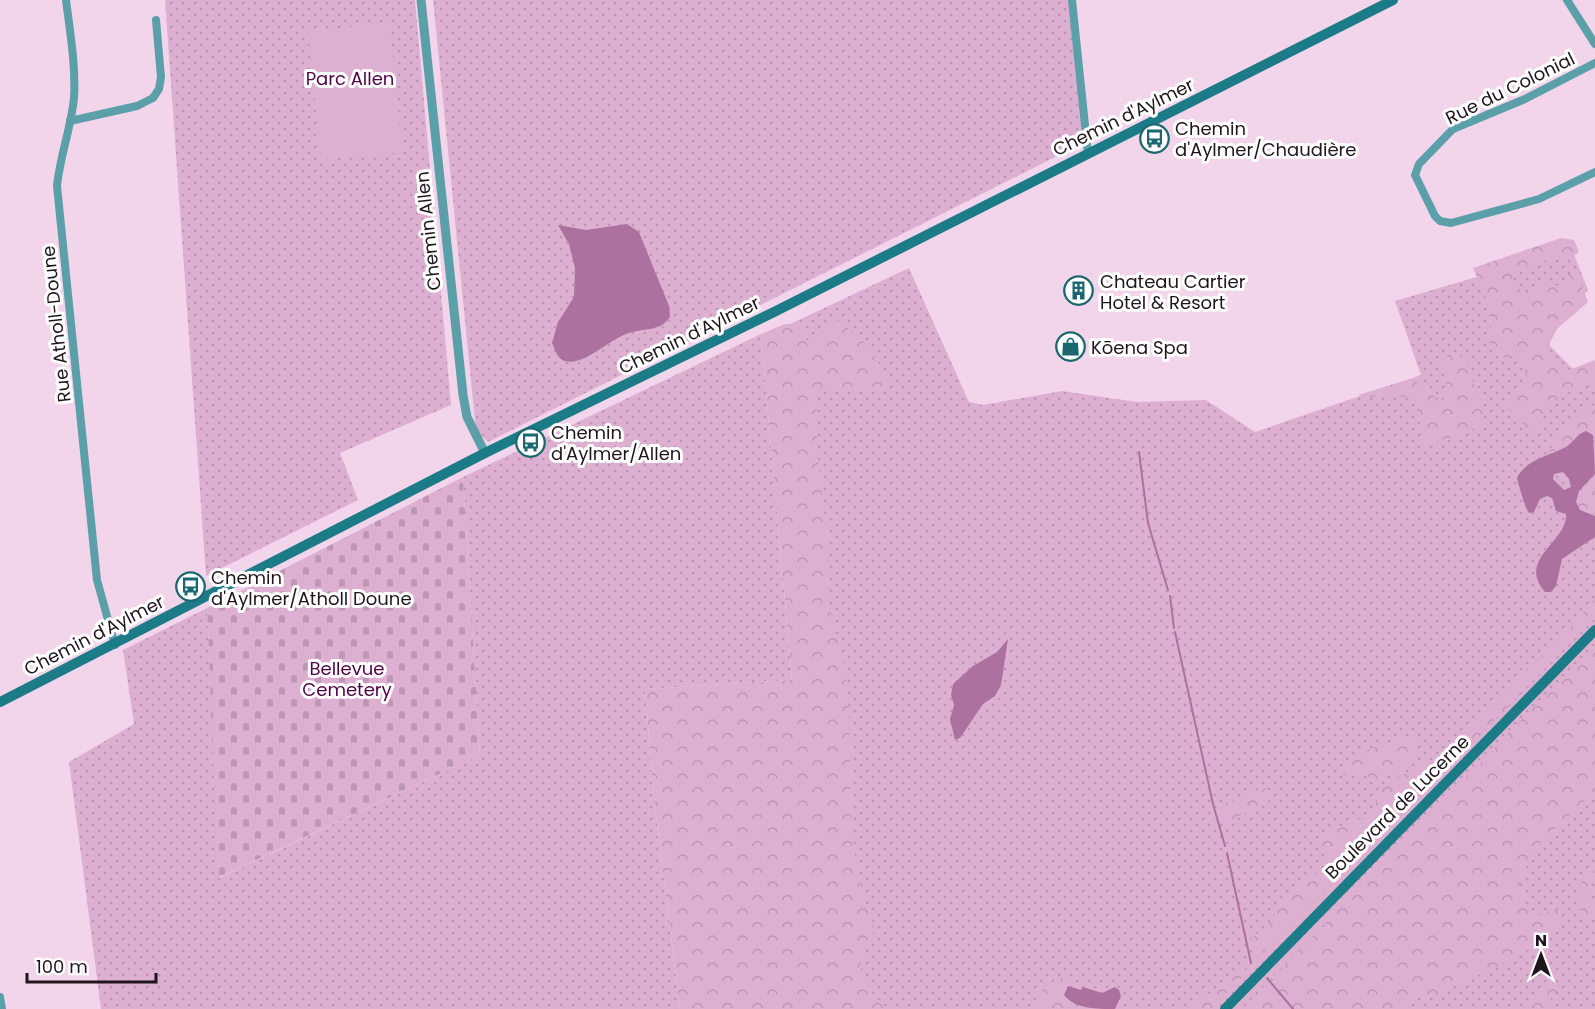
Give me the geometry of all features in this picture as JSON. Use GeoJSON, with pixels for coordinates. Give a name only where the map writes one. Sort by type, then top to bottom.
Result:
{"type":"FeatureCollection","features":[{"type":"Feature","properties":{"kind":"main road","name":"Chemin d'Aylmer"},"geometry":{"type":"LineString","coordinates":[[0,702],[115,645],[230,583],[485,453],[776,311],[1393,0]]}},
{"type":"Feature","properties":{"kind":"main road","name":"Boulevard de Lucerne"},"geometry":{"type":"LineString","coordinates":[[1225,1009],[1595,630]]}},
{"type":"Feature","properties":{"kind":"street","name":"Rue Atholl-Doune"},"geometry":{"type":"LineString","coordinates":[[66,0],[74,72],[70,121],[59,163],[57,186],[98,580],[115,645]]}},
{"type":"Feature","properties":{"kind":"street","name":"Chemin Allen"},"geometry":{"type":"LineString","coordinates":[[421,0],[463,394],[467,417],[485,453]]}},
{"type":"Feature","properties":{"kind":"street"},"geometry":{"type":"LineString","coordinates":[[1072,0],[1089,154]]}},
{"type":"Feature","properties":{"kind":"street"},"geometry":{"type":"LineString","coordinates":[[1568,0],[1595,44]]}},
{"type":"Feature","properties":{"kind":"street"},"geometry":{"type":"LineString","coordinates":[[70,121],[137,106],[153,99],[162,77],[156,20]]}},
{"type":"Feature","properties":{"kind":"street","name":"Rue du Colonial"},"geometry":{"type":"LineString","coordinates":[[1595,63],[1525,99],[1460,125],[1449,132],[1416,169],[1417,180],[1435,216],[1440,221],[1451,223],[1539,199],[1595,172]]}},
{"type":"Feature","properties":{"kind":"street"},"geometry":{"type":"LineString","coordinates":[[0,997],[2,1009]]}},
{"type":"Feature","properties":{"kind":"green space","name":"Parc Allen"},"geometry":{"type":"Polygon","coordinates":[[[165,0],[415,0],[451,405],[340,453],[358,500],[206,576],[165,0]]]}},
{"type":"Feature","properties":{"kind":"green space"},"geometry":{"type":"Polygon","coordinates":[[[433,0],[1074,0],[1089,140],[488,442],[476,431],[433,0]]]}},
{"type":"Feature","properties":{"kind":"green space","name":"Parc Allen"},"geometry":{"type":"Polygon","coordinates":[[[390,23],[402,152],[321,160],[308,31],[390,23]]]}},
{"type":"Feature","properties":{"kind":"green space"},"geometry":{"type":"Polygon","coordinates":[[[1561,238],[1574,240],[1579,252],[1570,258],[1552,258],[1516,272],[1512,277],[1516,287],[1526,292],[1544,280],[1563,288],[1569,282],[1568,274],[1577,273],[1588,302],[1557,329],[1547,348],[1569,370],[1595,360],[1595,383],[1581,385],[1550,404],[1536,430],[1526,429],[1519,416],[1501,405],[1527,376],[1524,366],[1511,358],[1496,356],[1489,342],[1491,322],[1487,304],[1473,268],[1561,238]]]}},
{"type":"Feature","properties":{"kind":"green space"},"geometry":{"type":"Polygon","coordinates":[[[1572,249],[1588,290],[1539,335],[1572,368],[1595,367],[1595,1009],[871,1009],[860,996],[786,326],[909,268],[969,402],[983,405],[1062,391],[1137,402],[1206,400],[1255,432],[1421,375],[1395,301],[1572,249]]]}},
{"type":"Feature","properties":{"kind":"green space"},"geometry":{"type":"Polygon","coordinates":[[[836,320],[855,334],[870,350],[890,390],[818,388],[816,427],[828,546],[829,601],[845,671],[848,701],[855,855],[874,928],[861,963],[867,986],[888,1009],[680,1009],[654,798],[645,689],[792,680],[761,334],[785,324],[806,323],[807,345],[836,320]]]}},
{"type":"Feature","properties":{"kind":"green space"},"geometry":{"type":"Polygon","coordinates":[[[761,334],[792,680],[645,689],[654,798],[680,1009],[101,1009],[69,762],[134,724],[123,650],[207,608],[219,878],[480,755],[463,477],[761,334]]]}},
{"type":"Feature","properties":{"kind":"green space"},"geometry":{"type":"Polygon","coordinates":[[[1451,352],[1467,360],[1484,415],[1484,423],[1466,433],[1425,445],[1417,408],[1413,401],[1400,396],[1366,397],[1358,395],[1410,379],[1443,401],[1447,377],[1441,362],[1451,352]]]}},
{"type":"Feature","properties":{"kind":"green space"},"geometry":{"type":"Polygon","coordinates":[[[1595,404],[1595,440],[1593,435],[1579,433],[1566,448],[1548,453],[1561,431],[1595,404]]]}},
{"type":"Feature","properties":{"kind":"green space"},"geometry":{"type":"Polygon","coordinates":[[[1595,474],[1593,514],[1577,507],[1576,497],[1595,474]]]}},
{"type":"Feature","properties":{"kind":"green space","name":"Bellevue Cemetery"},"geometry":{"type":"Polygon","coordinates":[[[463,477],[480,755],[218,878],[207,608],[463,477]]]}},
{"type":"Feature","properties":{"kind":"green space"},"geometry":{"type":"Polygon","coordinates":[[[1595,599],[1595,618],[1465,750],[1457,741],[1461,731],[1491,710],[1513,688],[1528,667],[1557,643],[1595,599]]]}},
{"type":"Feature","properties":{"kind":"green space"},"geometry":{"type":"Polygon","coordinates":[[[1595,644],[1595,791],[1533,850],[1519,887],[1527,910],[1539,915],[1562,908],[1562,918],[1555,929],[1519,956],[1440,993],[1419,998],[1397,1009],[1242,1009],[1595,644]]]}},
{"type":"Feature","properties":{"kind":"green space"},"geometry":{"type":"Polygon","coordinates":[[[1404,736],[1417,739],[1413,763],[1377,781],[1363,774],[1343,775],[1343,767],[1371,748],[1389,744],[1404,736]]]}},
{"type":"Feature","properties":{"kind":"green space"},"geometry":{"type":"Polygon","coordinates":[[[1452,750],[1458,755],[1255,961],[1250,940],[1273,917],[1280,899],[1292,893],[1294,887],[1302,880],[1329,866],[1320,841],[1322,833],[1367,815],[1376,804],[1381,786],[1452,750]]]}},
{"type":"Feature","properties":{"kind":"green space"},"geometry":{"type":"Polygon","coordinates":[[[1267,788],[1270,795],[1268,802],[1225,823],[1214,820],[1213,811],[1219,806],[1267,788]]]}},
{"type":"Feature","properties":{"kind":"green space"},"geometry":{"type":"Polygon","coordinates":[[[1595,870],[1595,881],[1590,885],[1586,898],[1595,906],[1595,915],[1588,920],[1581,916],[1578,890],[1583,880],[1595,870]]]}},
{"type":"Feature","properties":{"kind":"green space"},"geometry":{"type":"Polygon","coordinates":[[[1238,964],[1245,967],[1245,974],[1211,1009],[1187,1009],[1231,979],[1238,964]]]}},
{"type":"Feature","properties":{"kind":"green space"},"geometry":{"type":"Polygon","coordinates":[[[1065,977],[1068,986],[1064,996],[1069,1004],[1078,1009],[1033,1009],[1034,1003],[1044,988],[1065,977]]]}},
{"type":"Feature","properties":{"kind":"green space"},"geometry":{"type":"Polygon","coordinates":[[[1556,982],[1562,985],[1543,1009],[1525,1009],[1527,1002],[1534,1000],[1537,991],[1556,982]]]}},
{"type":"Feature","properties":{"kind":"shaded area"},"geometry":{"type":"Polygon","coordinates":[[[627,224],[639,232],[669,306],[670,317],[658,327],[625,334],[581,359],[573,362],[562,360],[552,343],[558,322],[574,297],[575,268],[569,244],[558,225],[586,230],[627,224]]]}},
{"type":"Feature","properties":{"kind":"shaded area"},"geometry":{"type":"Polygon","coordinates":[[[1586,431],[1593,435],[1595,474],[1579,491],[1576,502],[1580,510],[1595,516],[1595,537],[1562,559],[1556,586],[1551,592],[1545,592],[1538,580],[1536,570],[1539,560],[1564,524],[1566,514],[1556,511],[1552,498],[1547,496],[1540,499],[1534,512],[1529,513],[1517,478],[1525,467],[1567,446],[1586,431]],[[1563,472],[1554,474],[1553,479],[1564,490],[1571,487],[1569,479],[1563,472]]]}},
{"type":"Feature","properties":{"kind":"shaded area"},"geometry":{"type":"Polygon","coordinates":[[[1008,639],[1001,685],[995,696],[983,704],[960,738],[955,740],[950,719],[954,705],[951,695],[953,684],[973,666],[997,652],[1008,639]]]}},
{"type":"Feature","properties":{"kind":"shaded area"},"geometry":{"type":"Polygon","coordinates":[[[1068,986],[1081,990],[1083,987],[1102,993],[1115,987],[1121,996],[1115,1009],[1080,1006],[1064,995],[1068,986]]]}},
{"type":"Feature","properties":{"kind":"waterway"},"geometry":{"type":"LineString","coordinates":[[1139,452],[1148,523],[1168,590]]}},
{"type":"Feature","properties":{"kind":"waterway"},"geometry":{"type":"LineString","coordinates":[[1170,596],[1174,628]]}},
{"type":"Feature","properties":{"kind":"waterway"},"geometry":{"type":"LineString","coordinates":[[1175,632],[1213,804],[1225,846]]}},
{"type":"Feature","properties":{"kind":"waterway"},"geometry":{"type":"LineString","coordinates":[[1227,853],[1251,963]]}},
{"type":"Feature","properties":{"kind":"waterway"},"geometry":{"type":"LineString","coordinates":[[1267,978],[1293,1009]]}},
{"type":"Feature","properties":{"kind":"place","name":"Chemin d'Aylmer/Chaudière"},"geometry":{"type":"Point","coordinates":[1154,138]}},
{"type":"Feature","properties":{"kind":"place","name":"Chateau Cartier Hotel & Resort"},"geometry":{"type":"Point","coordinates":[1079,291]}},
{"type":"Feature","properties":{"kind":"place","name":"Kōena Spa"},"geometry":{"type":"Point","coordinates":[1070,347]}},
{"type":"Feature","properties":{"kind":"place","name":"Chemin d'Aylmer/Allen"},"geometry":{"type":"Point","coordinates":[530,442]}},
{"type":"Feature","properties":{"kind":"place","name":"Chemin d'Aylmer/Atholl Doune"},"geometry":{"type":"Point","coordinates":[190,587]}}]}
